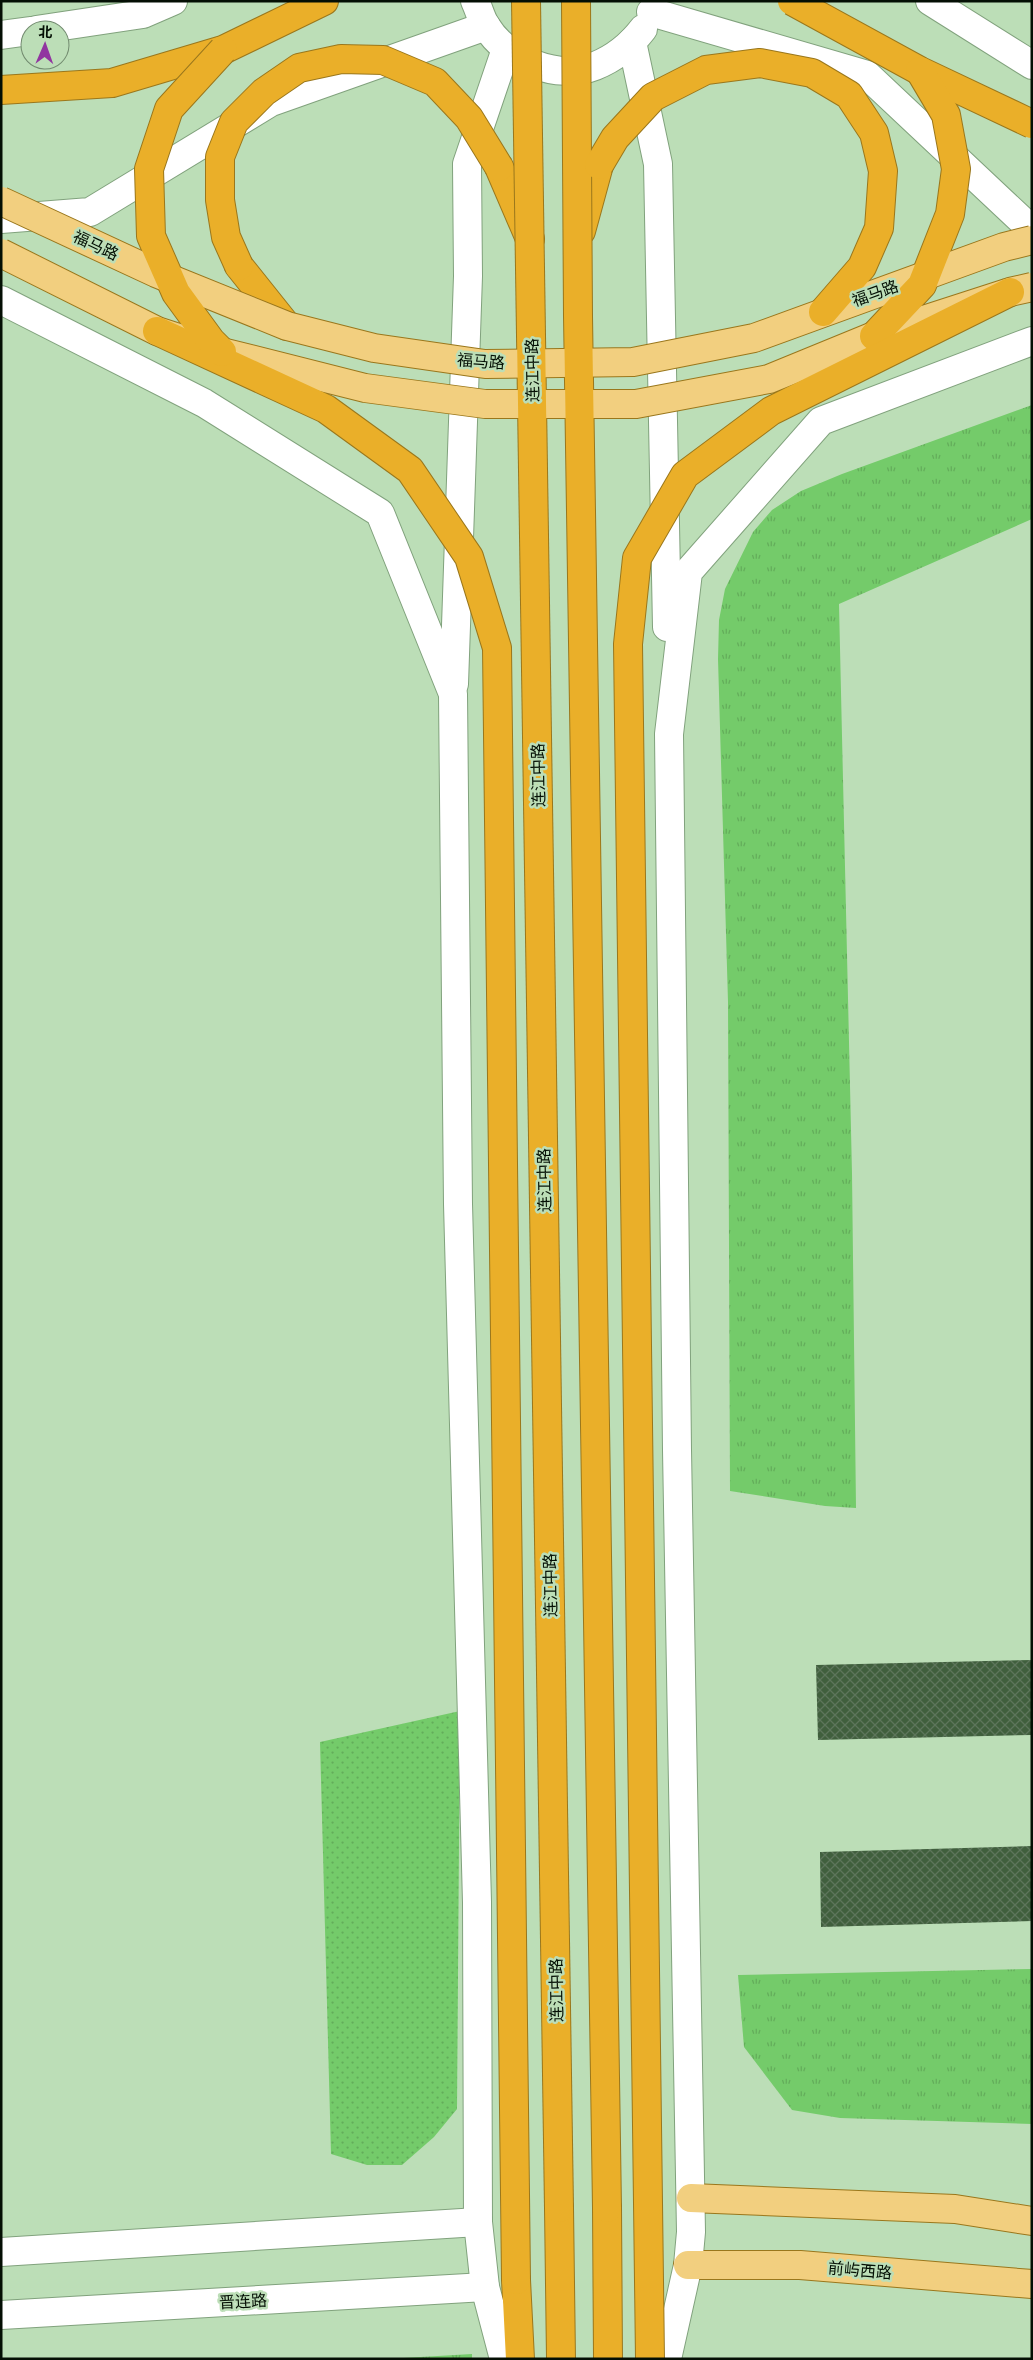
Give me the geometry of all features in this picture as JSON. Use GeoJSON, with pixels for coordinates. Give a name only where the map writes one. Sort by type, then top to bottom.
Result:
{"type":"FeatureCollection","features":[{"type":"Feature","properties":{"kind":"highway"},"geometry":{"type":"LineString","coordinates":[[1,90],[112,83],[223,50],[324,1]]}},
{"type":"Feature","properties":{"kind":"highway","name":"连江中路"},"geometry":{"type":"LineString","coordinates":[[526,1],[561,2359]]}},
{"type":"Feature","properties":{"kind":"highway"},"geometry":{"type":"LineString","coordinates":[[576,1],[577,242],[608,2359]]}},
{"type":"Feature","properties":{"kind":"highway"},"geometry":{"type":"LineString","coordinates":[[792,1],[920,71],[1032,124]]}},
{"type":"Feature","properties":{"kind":"highway"},"geometry":{"type":"LineString","coordinates":[[222,352],[211,341],[176,292],[151,236],[149,169],[170,109],[223,50]]}},
{"type":"Feature","properties":{"kind":"highway"},"geometry":{"type":"LineString","coordinates":[[288,326],[239,266],[226,236],[220,200],[220,157],[234,122],[264,92],[299,68],[341,59],[383,60],[435,82],[469,118],[499,167],[530,239]]}},
{"type":"Feature","properties":{"kind":"highway"},"geometry":{"type":"LineString","coordinates":[[577,242],[599,165],[615,138],[653,97],[706,70],[760,62],[812,73],[849,94],[874,133],[883,171],[879,228],[862,266],[824,312]]}},
{"type":"Feature","properties":{"kind":"highway"},"geometry":{"type":"LineString","coordinates":[[874,336],[922,286],[950,214],[956,169],[946,115],[920,71]]}},
{"type":"Feature","properties":{"kind":"highway"},"geometry":{"type":"LineString","coordinates":[[650,2359],[628,644],[637,558],[685,475],[771,411],[1021,289]]}},
{"type":"Feature","properties":{"kind":"highway"},"geometry":{"type":"LineString","coordinates":[[157,331],[326,408],[410,470],[469,557],[497,648],[516,2280],[520,2359]]}},
{"type":"Feature","properties":{"kind":"main road"},"geometry":{"type":"LineString","coordinates":[[70,25],[143,14],[173,1]]}},
{"type":"Feature","properties":{"kind":"main road"},"geometry":{"type":"LineString","coordinates":[[475,1],[486,26],[506,50],[532,64],[562,71],[593,67],[621,53],[643,30],[654,7],[866,75],[1032,230]]}},
{"type":"Feature","properties":{"kind":"main road"},"geometry":{"type":"LineString","coordinates":[[930,1],[1032,66]]}},
{"type":"Feature","properties":{"kind":"main road"},"geometry":{"type":"LineString","coordinates":[[1,219],[90,212],[271,102],[486,26]]}},
{"type":"Feature","properties":{"kind":"main road"},"geometry":{"type":"LineString","coordinates":[[1,35],[20,32]]}},
{"type":"Feature","properties":{"kind":"main road"},"geometry":{"type":"LineString","coordinates":[[632,42],[658,164],[669,734],[677,1450],[691,2198],[688,2265],[667,2359]]}},
{"type":"Feature","properties":{"kind":"main road"},"geometry":{"type":"LineString","coordinates":[[504,2359],[485,2287],[478,2222],[477,1902],[458,1204],[454,694],[468,286],[467,164],[506,50]]}},
{"type":"Feature","properties":{"kind":"main road","name":"福马路"},"geometry":{"type":"LineString","coordinates":[[1,200],[156,273],[288,326],[374,348],[485,364],[633,362],[754,338],[1004,247],[1032,240]]}},
{"type":"Feature","properties":{"kind":"main road"},"geometry":{"type":"LineString","coordinates":[[1,253],[157,331],[222,352],[365,388],[485,404],[636,404],[769,379],[874,336],[1021,289]]}},
{"type":"Feature","properties":{"kind":"main road"},"geometry":{"type":"LineString","coordinates":[[1,300],[204,403],[380,513],[454,694]]}},
{"type":"Feature","properties":{"kind":"main road"},"geometry":{"type":"LineString","coordinates":[[669,734],[688,572],[821,421],[1032,341]]}},
{"type":"Feature","properties":{"kind":"main road"},"geometry":{"type":"LineString","coordinates":[[691,2198],[955,2209],[1032,2221]]}},
{"type":"Feature","properties":{"kind":"main road"},"geometry":{"type":"LineString","coordinates":[[1,2252],[478,2222]]}},
{"type":"Feature","properties":{"kind":"main road","name":"前屿西路"},"geometry":{"type":"LineString","coordinates":[[688,2265],[800,2265],[1032,2284]]}},
{"type":"Feature","properties":{"kind":"main road","name":"晋连路"},"geometry":{"type":"LineString","coordinates":[[1,2315],[485,2287]]}},
{"type":"Feature","properties":{"kind":"green space"},"geometry":{"type":"Polygon","coordinates":[[[1032,405],[1032,519],[839,604],[852,1173],[856,1508],[825,1506],[730,1491],[728,1002],[718,659],[719,620],[725,589],[753,532],[772,510],[801,491],[842,474],[1032,405]]]}},
{"type":"Feature","properties":{"kind":"green space"},"geometry":{"type":"Polygon","coordinates":[[[460,1711],[457,2109],[434,2137],[402,2165],[367,2165],[331,2154],[320,1742],[460,1711]]]}},
{"type":"Feature","properties":{"kind":"green space"},"geometry":{"type":"Polygon","coordinates":[[[1032,1969],[1032,2124],[840,2118],[792,2110],[744,2047],[738,1975],[1032,1969]]]}},
{"type":"Feature","properties":{"kind":"green space"},"geometry":{"type":"Polygon","coordinates":[[[472,2354],[472,2359],[386,2359],[472,2354]]]}},
{"type":"Feature","properties":{"kind":"building"},"geometry":{"type":"Polygon","coordinates":[[[1032,1660],[1032,1735],[818,1740],[816,1665],[1032,1660]]]}},
{"type":"Feature","properties":{"kind":"building"},"geometry":{"type":"Polygon","coordinates":[[[1032,1846],[1032,1921],[821,1927],[820,1852],[1032,1846]]]}}]}
